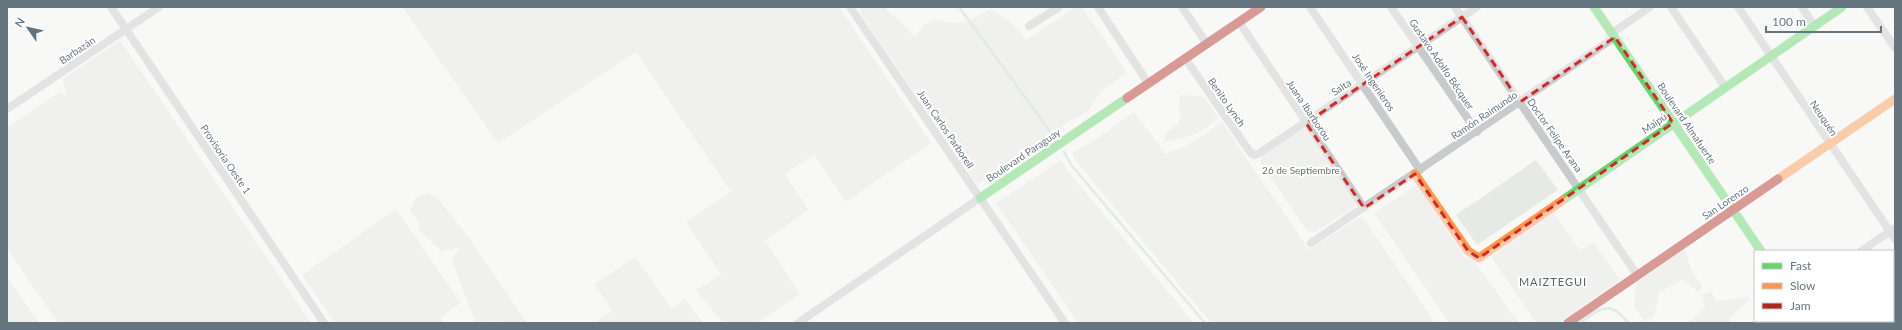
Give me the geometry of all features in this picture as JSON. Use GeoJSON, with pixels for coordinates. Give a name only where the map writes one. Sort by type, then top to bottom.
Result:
{"type":"FeatureCollection","features":[{"type":"Feature","properties":{"kind":"street","name":"Provisoria Oeste 1"},"geometry":{"type":"LineString","coordinates":[[111,7],[324,323]]}},
{"type":"Feature","properties":{"kind":"street","name":"Barbazán"},"geometry":{"type":"LineString","coordinates":[[7,109],[159,7]]}},
{"type":"Feature","properties":{"kind":"street","name":"Juan Carlos Parborell"},"geometry":{"type":"LineString","coordinates":[[850,7],[1065,323]]}},
{"type":"Feature","properties":{"kind":"street"},"geometry":{"type":"LineString","coordinates":[[1029,26],[1059,7]]}},
{"type":"Feature","properties":{"kind":"street"},"geometry":{"type":"LineString","coordinates":[[1098,7],[1148,83]]}},
{"type":"Feature","properties":{"kind":"street"},"geometry":{"type":"LineString","coordinates":[[1182,7],[1207,44]]}},
{"type":"Feature","properties":{"kind":"street","name":"Boulevard Paraguay"},"geometry":{"type":"LineString","coordinates":[[798,323],[1261,7]]}},
{"type":"Feature","properties":{"kind":"street","name":"José Ingenieros"},"geometry":{"type":"LineString","coordinates":[[1310,7],[1362,84],[1468,251],[1479,258]]}},
{"type":"Feature","properties":{"kind":"street","name":"Gustavo Adolfo Bécquer"},"geometry":{"type":"LineString","coordinates":[[1391,7],[1477,132]]}},
{"type":"Feature","properties":{"kind":"street","name":"Doctor Felipe Arana"},"geometry":{"type":"LineString","coordinates":[[1455,7],[1637,275]]}},
{"type":"Feature","properties":{"kind":"street","name":"Salta"},"geometry":{"type":"LineString","coordinates":[[1254,155],[1258,154],[1306,123],[1477,7]]}},
{"type":"Feature","properties":{"kind":"street","name":"Boulevard Almafuerte"},"geometry":{"type":"LineString","coordinates":[[1594,7],[1760,250]]}},
{"type":"Feature","properties":{"kind":"street","name":"Ramón Raimundo"},"geometry":{"type":"LineString","coordinates":[[1311,243],[1477,132],[1614,35],[1650,7]]}},
{"type":"Feature","properties":{"kind":"street"},"geometry":{"type":"LineString","coordinates":[[1671,7],[1725,87]]}},
{"type":"Feature","properties":{"kind":"street","name":"Neuquén"},"geometry":{"type":"LineString","coordinates":[[1738,7],[1829,144],[1892,230],[1895,239]]}},
{"type":"Feature","properties":{"kind":"street"},"geometry":{"type":"LineString","coordinates":[[1802,7],[1814,26]]}},
{"type":"Feature","properties":{"kind":"street","name":"Maipú"},"geometry":{"type":"LineString","coordinates":[[1479,258],[1770,55],[1842,7]]}},
{"type":"Feature","properties":{"kind":"street"},"geometry":{"type":"LineString","coordinates":[[1867,7],[1895,48]]}},
{"type":"Feature","properties":{"kind":"street","name":"Juana Ibarborou"},"geometry":{"type":"LineString","coordinates":[[1239,22],[1364,208]]}},
{"type":"Feature","properties":{"kind":"street","name":"Benito Lynch"},"geometry":{"type":"LineString","coordinates":[[1185,58],[1250,152],[1254,155]]}},
{"type":"Feature","properties":{"kind":"street","name":"San Lorenzo"},"geometry":{"type":"LineString","coordinates":[[1568,323],[1895,99]]}},
{"type":"Feature","properties":{"kind":"street"},"geometry":{"type":"LineString","coordinates":[[1862,250],[1892,230]]}},
{"type":"Feature","properties":{"kind":"highlighted area"},"geometry":{"type":"Polygon","coordinates":[[[1462,17],[1520,102],[1615,37],[1673,123],[1479,258],[1468,251],[1415,174],[1364,208],[1306,123],[1462,17]]]}},
{"type":"Feature","properties":{"kind":"green space"},"geometry":{"type":"Polygon","coordinates":[[[402,7],[839,7],[931,143],[846,202],[814,155],[785,174],[809,210],[765,240],[800,294],[757,323],[723,323],[696,290],[721,274],[686,222],[731,192],[636,52],[498,143],[402,7]]]}},
{"type":"Feature","properties":{"kind":"green space"},"geometry":{"type":"Polygon","coordinates":[[[861,7],[884,7],[915,36],[924,25],[936,19],[952,23],[965,22],[991,9],[1014,25],[1026,40],[1076,7],[1082,7],[1127,73],[1102,90],[1088,112],[1067,122],[1044,140],[1022,150],[1007,166],[978,184],[972,178],[860,13],[861,7]]]}},
{"type":"Feature","properties":{"kind":"green space"},"geometry":{"type":"Polygon","coordinates":[[[120,40],[311,323],[58,323],[7,248],[7,128],[58,93],[67,96],[63,79],[120,40]]]}},
{"type":"Feature","properties":{"kind":"green space"},"geometry":{"type":"Polygon","coordinates":[[[1180,95],[1203,96],[1218,117],[1206,128],[1193,135],[1164,142],[1165,133],[1178,124],[1181,114],[1179,111],[1180,95]]]}},
{"type":"Feature","properties":{"kind":"green space"},"geometry":{"type":"Polygon","coordinates":[[[1134,112],[1166,154],[1192,143],[1222,122],[1309,250],[1362,216],[1435,323],[1211,323],[1078,164],[1072,153],[1093,141],[1134,112]]]}},
{"type":"Feature","properties":{"kind":"green space","name":"26 de Septiembre"},"geometry":{"type":"Polygon","coordinates":[[[1306,128],[1356,203],[1354,207],[1314,233],[1306,230],[1260,162],[1263,155],[1301,129],[1306,128]]]}},
{"type":"Feature","properties":{"kind":"green space"},"geometry":{"type":"Polygon","coordinates":[[[1061,160],[1068,171],[1194,323],[1078,323],[996,203],[1061,160]]]}},
{"type":"Feature","properties":{"kind":"green space"},"geometry":{"type":"Polygon","coordinates":[[[1536,160],[1558,190],[1477,245],[1456,215],[1536,160]]]}},
{"type":"Feature","properties":{"kind":"green space"},"geometry":{"type":"Polygon","coordinates":[[[1417,185],[1465,257],[1475,262],[1519,323],[1449,323],[1374,213],[1417,185]]]}},
{"type":"Feature","properties":{"kind":"green space"},"geometry":{"type":"Polygon","coordinates":[[[427,193],[437,197],[469,238],[527,323],[488,321],[475,322],[452,261],[459,248],[441,251],[421,232],[417,219],[410,211],[414,199],[427,193]]]}},
{"type":"Feature","properties":{"kind":"green space"},"geometry":{"type":"Polygon","coordinates":[[[396,209],[461,303],[441,317],[444,323],[335,323],[302,275],[396,209]]]}},
{"type":"Feature","properties":{"kind":"green space"},"geometry":{"type":"Polygon","coordinates":[[[1553,212],[1580,250],[1593,242],[1620,280],[1558,323],[1536,323],[1491,257],[1553,212]]]}},
{"type":"Feature","properties":{"kind":"green space"},"geometry":{"type":"Polygon","coordinates":[[[1685,249],[1691,270],[1703,287],[1698,292],[1683,279],[1659,293],[1655,315],[1646,322],[1634,307],[1637,282],[1685,249]]]}},
{"type":"Feature","properties":{"kind":"green space"},"geometry":{"type":"Polygon","coordinates":[[[635,257],[672,309],[685,299],[703,323],[595,323],[612,310],[594,284],[635,257]]]}},
{"type":"Feature","properties":{"kind":"green space"},"geometry":{"type":"Polygon","coordinates":[[[7,277],[39,323],[7,323],[7,277]]]}},
{"type":"Feature","properties":{"kind":"green space"},"geometry":{"type":"Polygon","coordinates":[[[1711,291],[1717,301],[1748,297],[1750,299],[1730,318],[1730,323],[1687,323],[1705,308],[1702,295],[1711,291]]]}},
{"type":"Feature","properties":{"kind":"waterway"},"geometry":{"type":"LineString","coordinates":[[959,7],[1049,130],[1053,138]]}},
{"type":"Feature","properties":{"kind":"waterway"},"geometry":{"type":"LineString","coordinates":[[1064,152],[1072,166],[1205,323]]}},
{"type":"Feature","properties":{"kind":"waterway"},"geometry":{"type":"LineString","coordinates":[[1580,323],[1594,313],[1605,308],[1610,308],[1616,311],[1622,315],[1628,323]]}},
{"type":"Feature","properties":{"kind":"traffic: fast"},"geometry":{"type":"LineString","coordinates":[[1594,7],[1760,250]]}},
{"type":"Feature","properties":{"kind":"traffic: fast"},"geometry":{"type":"LineString","coordinates":[[1563,200],[1842,7]]}},
{"type":"Feature","properties":{"kind":"traffic: fast"},"geometry":{"type":"LineString","coordinates":[[980,198],[1127,98]]}},
{"type":"Feature","properties":{"kind":"traffic: slow"},"geometry":{"type":"LineString","coordinates":[[1778,179],[1895,99]]}},
{"type":"Feature","properties":{"kind":"traffic: slow"},"geometry":{"type":"LineString","coordinates":[[1415,174],[1468,251],[1479,258],[1563,200]]}},
{"type":"Feature","properties":{"kind":"traffic: jam"},"geometry":{"type":"LineString","coordinates":[[1127,98],[1261,7]]}},
{"type":"Feature","properties":{"kind":"traffic: jam"},"geometry":{"type":"LineString","coordinates":[[1568,323],[1778,179]]}},
{"type":"Feature","properties":{"kind":"district","name":"MAIZTEGUI"},"geometry":{"type":"Point","coordinates":[1553,281]}}]}
